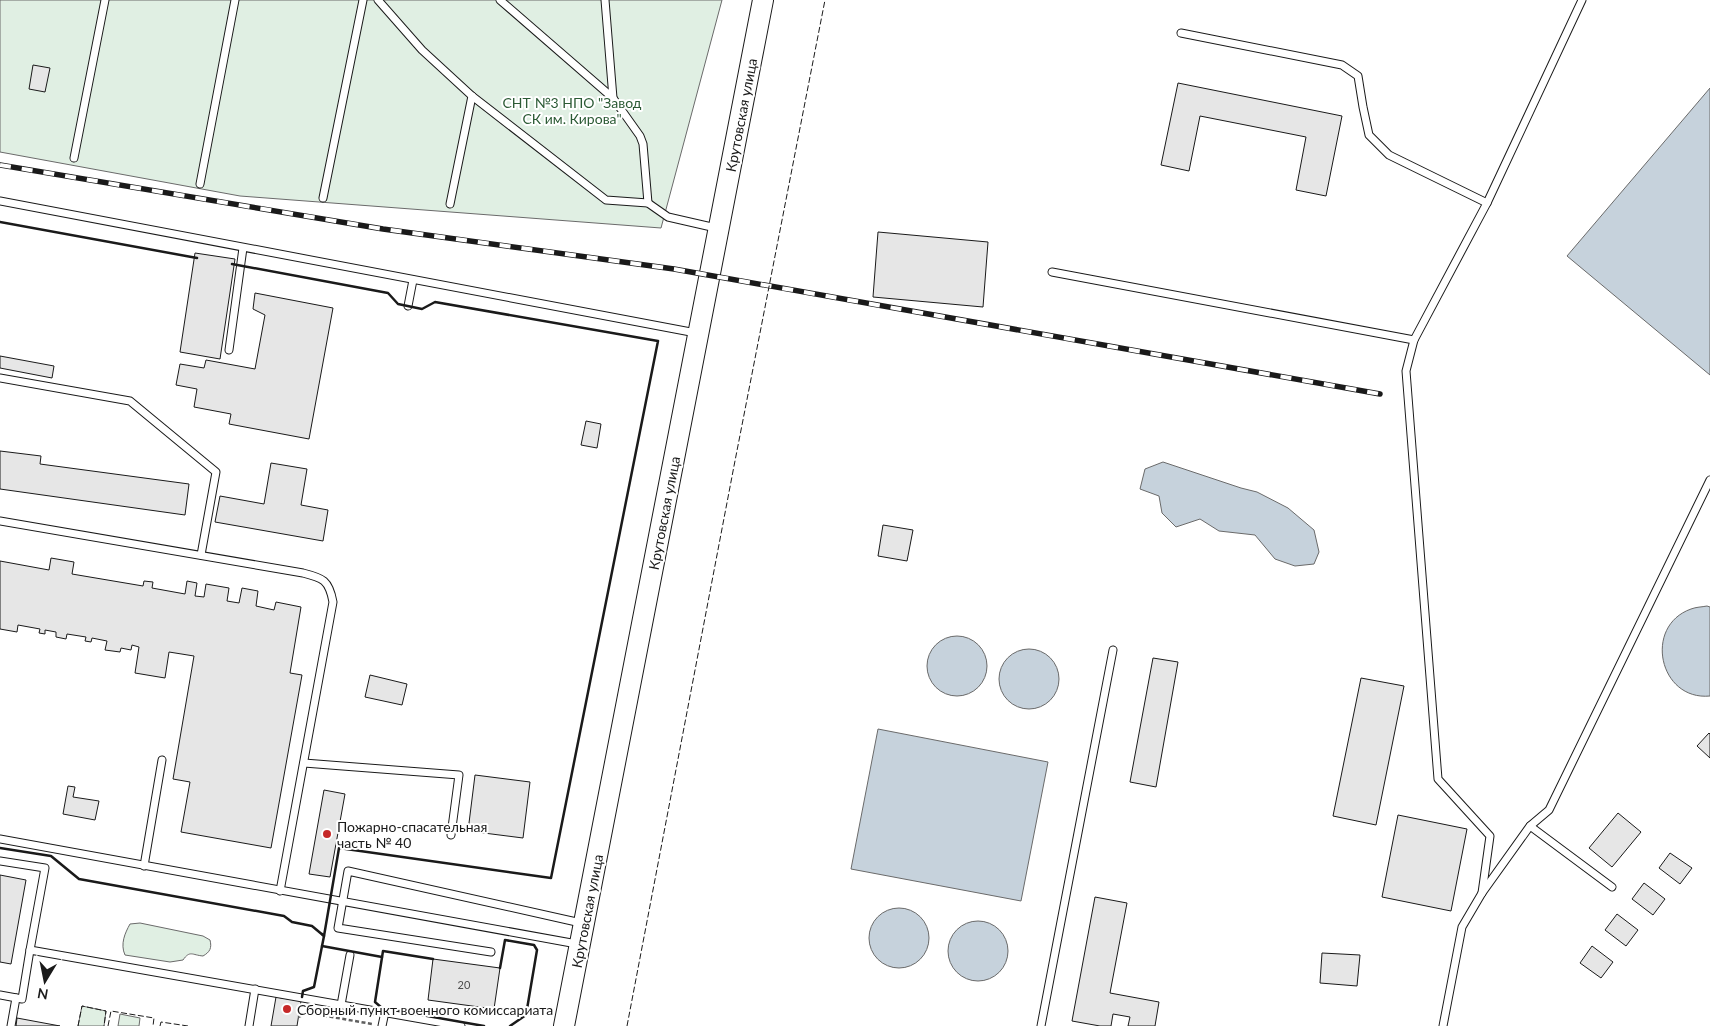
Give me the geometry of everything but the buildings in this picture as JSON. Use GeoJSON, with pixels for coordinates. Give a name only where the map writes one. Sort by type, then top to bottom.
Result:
{"type":"FeatureCollection","features":[{"type":"Feature","properties":{"kind":"street","name":"Крутовская улица"},"geometry":{"type":"LineString","coordinates":[[564,1026],[763,0]]}},
{"type":"Feature","properties":{"kind":"lane"},"geometry":{"type":"LineString","coordinates":[[74,158],[105,0]]}},
{"type":"Feature","properties":{"kind":"lane"},"geometry":{"type":"LineString","coordinates":[[200,184],[235,0]]}},
{"type":"Feature","properties":{"kind":"lane"},"geometry":{"type":"LineString","coordinates":[[323,198],[363,0]]}},
{"type":"Feature","properties":{"kind":"lane"},"geometry":{"type":"LineString","coordinates":[[378,0],[422,50],[472,96],[606,200],[648,203],[668,216],[719,229]]}},
{"type":"Feature","properties":{"kind":"lane"},"geometry":{"type":"LineString","coordinates":[[500,0],[613,98],[640,136],[643,144],[648,203]]}},
{"type":"Feature","properties":{"kind":"lane"},"geometry":{"type":"LineString","coordinates":[[605,0],[613,98]]}},
{"type":"Feature","properties":{"kind":"lane"},"geometry":{"type":"LineString","coordinates":[[1482,893],[1490,836],[1438,779],[1406,371],[1414,340],[1487,203],[1582,0]]}},
{"type":"Feature","properties":{"kind":"lane"},"geometry":{"type":"LineString","coordinates":[[1181,33],[1342,65],[1358,76],[1369,135],[1389,155],[1487,203]]}},
{"type":"Feature","properties":{"kind":"lane"},"geometry":{"type":"LineString","coordinates":[[450,204],[472,96]]}},
{"type":"Feature","properties":{"kind":"lane"},"geometry":{"type":"LineString","coordinates":[[0,201],[698,333]]}},
{"type":"Feature","properties":{"kind":"lane"},"geometry":{"type":"LineString","coordinates":[[229,350],[243,248]]}},
{"type":"Feature","properties":{"kind":"lane"},"geometry":{"type":"LineString","coordinates":[[1052,272],[1414,340]]}},
{"type":"Feature","properties":{"kind":"lane"},"geometry":{"type":"LineString","coordinates":[[408,306],[413,280]]}},
{"type":"Feature","properties":{"kind":"lane"},"geometry":{"type":"LineString","coordinates":[[0,378],[130,401],[216,472],[201,555]]}},
{"type":"Feature","properties":{"kind":"lane"},"geometry":{"type":"LineString","coordinates":[[1443,1026],[1462,928],[1482,893],[1530,826],[1549,810],[1710,480]]}},
{"type":"Feature","properties":{"kind":"lane"},"geometry":{"type":"LineString","coordinates":[[0,522],[303,572],[321,578],[331,587],[333,602],[280,891]]}},
{"type":"Feature","properties":{"kind":"lane"},"geometry":{"type":"LineString","coordinates":[[1041,1026],[1113,650]]}},
{"type":"Feature","properties":{"kind":"lane"},"geometry":{"type":"LineString","coordinates":[[144,866],[162,760]]}},
{"type":"Feature","properties":{"kind":"lane"},"geometry":{"type":"LineString","coordinates":[[304,763],[459,775],[451,835]]}},
{"type":"Feature","properties":{"kind":"lane"},"geometry":{"type":"LineString","coordinates":[[1530,826],[1612,887]]}},
{"type":"Feature","properties":{"kind":"lane"},"geometry":{"type":"LineString","coordinates":[[0,839],[580,945]]}},
{"type":"Feature","properties":{"kind":"lane"},"geometry":{"type":"LineString","coordinates":[[0,860],[44,868],[22,999],[0,995]]}},
{"type":"Feature","properties":{"kind":"lane"},"geometry":{"type":"LineString","coordinates":[[491,952],[338,928],[348,870],[584,924]]}},
{"type":"Feature","properties":{"kind":"lane"},"geometry":{"type":"LineString","coordinates":[[30,950],[461,1026]]}},
{"type":"Feature","properties":{"kind":"lane"},"geometry":{"type":"LineString","coordinates":[[341,1005],[350,955]]}},
{"type":"Feature","properties":{"kind":"lane"},"geometry":{"type":"LineString","coordinates":[[249,1026],[255,989]]}},
{"type":"Feature","properties":{"kind":"lane"},"geometry":{"type":"LineString","coordinates":[[11,1026],[16,998]]}},
{"type":"Feature","properties":{"kind":"lane"},"geometry":{"type":"LineString","coordinates":[[382,1026],[384,1012]]}},
{"type":"Feature","properties":{"kind":"path"},"geometry":{"type":"LineString","coordinates":[[298,1017],[308,1013],[382,1026]]}},
{"type":"Feature","properties":{"kind":"green space","name":"СНТ №3 НПО \"Завод СК им. Кирова\""},"geometry":{"type":"Polygon","coordinates":[[[0,0],[722,0],[661,228],[240,196],[0,152],[0,0]]]}},
{"type":"Feature","properties":{"kind":"green space"},"geometry":{"type":"Polygon","coordinates":[[[140,923],[203,936],[210,940],[210,950],[203,956],[190,954],[183,960],[170,962],[125,955],[123,943],[126,931],[130,924],[140,923]]]}},
{"type":"Feature","properties":{"kind":"green space"},"geometry":{"type":"Polygon","coordinates":[[[82,1006],[106,1011],[104,1026],[78,1026],[82,1006]]]}},
{"type":"Feature","properties":{"kind":"green space"},"geometry":{"type":"Polygon","coordinates":[[[120,1014],[140,1018],[139,1026],[118,1026],[120,1014]]]}},
{"type":"Feature","properties":{"kind":"shaded area"},"geometry":{"type":"Polygon","coordinates":[[[1710,88],[1710,375],[1567,256],[1710,88]]]}},
{"type":"Feature","properties":{"kind":"shaded area"},"geometry":{"type":"Polygon","coordinates":[[[1163,462],[1257,492],[1288,508],[1314,530],[1319,552],[1314,564],[1295,566],[1275,559],[1255,535],[1219,531],[1200,519],[1176,527],[1162,513],[1159,496],[1140,489],[1145,469],[1163,462]]]}},
{"type":"Feature","properties":{"kind":"shaded area"},"geometry":{"type":"Polygon","coordinates":[[[1710,607],[1710,696],[1693,694],[1679,687],[1669,675],[1663,661],[1662,645],[1667,630],[1676,618],[1691,609],[1710,607]]]}},
{"type":"Feature","properties":{"kind":"shaded area"},"geometry":{"type":"Polygon","coordinates":[[[951,636],[963,636],[974,641],[982,649],[987,660],[985,678],[974,691],[963,696],[951,696],[940,691],[932,683],[927,672],[927,660],[932,649],[940,641],[951,636]]]}},
{"type":"Feature","properties":{"kind":"shaded area"},"geometry":{"type":"Polygon","coordinates":[[[1023,649],[1035,649],[1046,654],[1054,662],[1059,673],[1057,691],[1046,704],[1035,709],[1023,709],[1012,704],[1004,696],[999,685],[999,673],[1004,662],[1012,654],[1023,649]]]}},
{"type":"Feature","properties":{"kind":"shaded area"},"geometry":{"type":"Polygon","coordinates":[[[878,729],[1048,762],[1021,901],[851,869],[878,729]]]}},
{"type":"Feature","properties":{"kind":"shaded area"},"geometry":{"type":"Polygon","coordinates":[[[893,908],[905,908],[916,913],[924,921],[929,932],[927,950],[916,963],[905,968],[893,968],[882,963],[874,955],[869,944],[869,932],[874,921],[882,913],[893,908]]]}},
{"type":"Feature","properties":{"kind":"shaded area"},"geometry":{"type":"Polygon","coordinates":[[[972,921],[984,921],[995,926],[1003,934],[1008,945],[1006,963],[995,976],[984,981],[972,981],[961,976],[953,968],[948,957],[948,945],[953,934],[961,926],[972,921]]]}},
{"type":"Feature","properties":{"kind":"railway"},"geometry":{"type":"LineString","coordinates":[[0,165],[383,229],[674,269],[1380,394]]}},
{"type":"Feature","properties":{"kind":"fence"},"geometry":{"type":"LineString","coordinates":[[627,1026],[825,0]]}},
{"type":"Feature","properties":{"kind":"fence"},"geometry":{"type":"LineString","coordinates":[[78,1026],[82,1006],[106,1011],[104,1026]]}},
{"type":"Feature","properties":{"kind":"fence"},"geometry":{"type":"LineString","coordinates":[[108,1026],[111,1011],[154,1018],[153,1026]]}},
{"type":"Feature","properties":{"kind":"fence"},"geometry":{"type":"LineString","coordinates":[[160,1026],[161,1022],[188,1026]]}},
{"type":"Feature","properties":{"kind":"wall"},"geometry":{"type":"LineString","coordinates":[[0,222],[197,258]]}},
{"type":"Feature","properties":{"kind":"wall"},"geometry":{"type":"LineString","coordinates":[[0,848],[51,856],[79,879],[284,916],[292,922],[312,926],[324,936],[339,848],[551,878],[658,341],[435,302],[422,309],[398,304],[388,293],[232,264]]}},
{"type":"Feature","properties":{"kind":"wall"},"geometry":{"type":"LineString","coordinates":[[302,997],[303,991],[314,987],[324,936],[322,934]]}},
{"type":"Feature","properties":{"kind":"wall"},"geometry":{"type":"LineString","coordinates":[[500,968],[505,940],[534,945],[537,950],[526,1015],[510,1026]]}},
{"type":"Feature","properties":{"kind":"wall"},"geometry":{"type":"LineString","coordinates":[[322,946],[382,957]]}},
{"type":"Feature","properties":{"kind":"wall"},"geometry":{"type":"LineString","coordinates":[[433,959],[383,951],[375,1002],[382,1008],[484,1026]]}},
{"type":"Feature","properties":{"kind":"place","name":"Пожарно-спасательная часть № 40"},"geometry":{"type":"Point","coordinates":[327,834]}},
{"type":"Feature","properties":{"kind":"place","name":"Сборный пункт военного комиссариата"},"geometry":{"type":"Point","coordinates":[287,1009]}}]}
